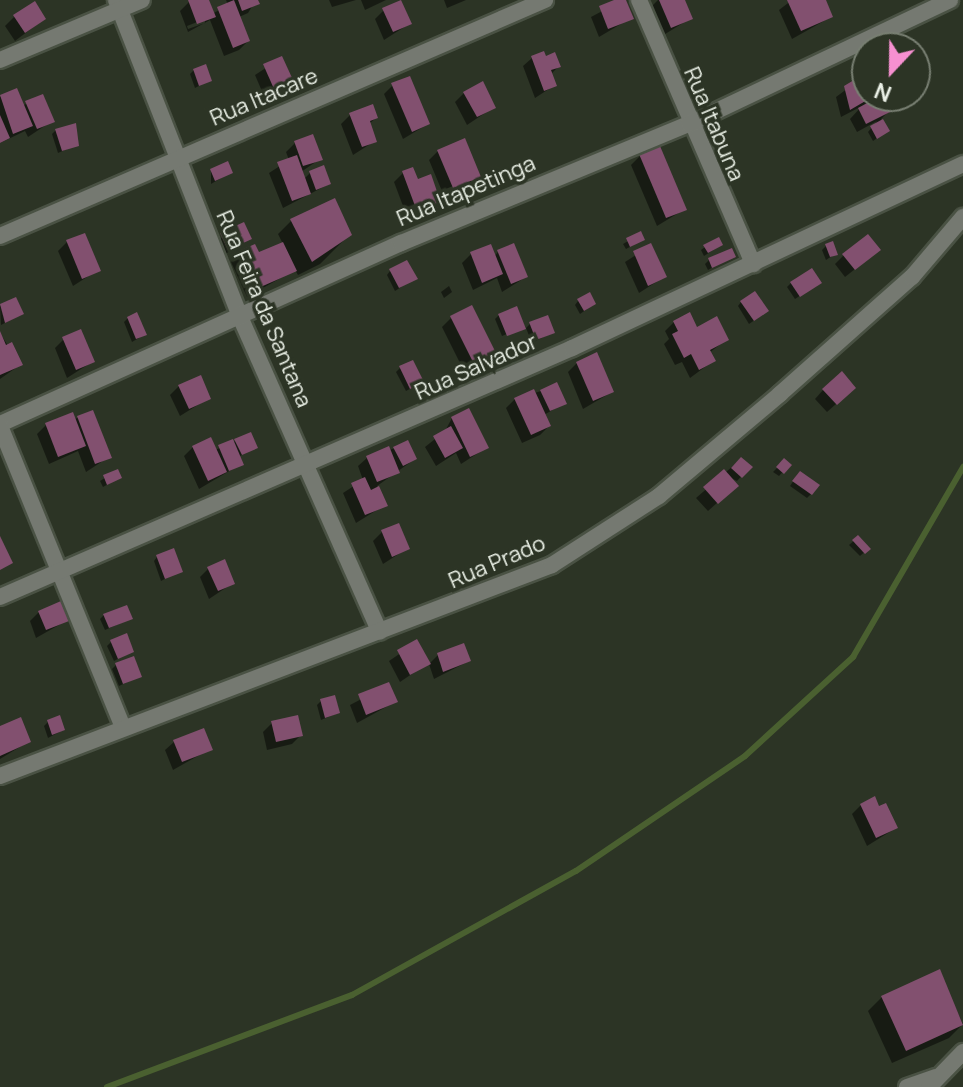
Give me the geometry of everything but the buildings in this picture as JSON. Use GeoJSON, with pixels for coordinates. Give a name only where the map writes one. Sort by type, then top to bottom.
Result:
{"type":"FeatureCollection","features":[{"type":"Feature","properties":{"kind":"street"},"geometry":{"type":"LineString","coordinates":[[0,60],[118,5],[142,0]]}},
{"type":"Feature","properties":{"kind":"street","name":"Rua Itacare"},"geometry":{"type":"LineString","coordinates":[[0,236],[545,0]]}},
{"type":"Feature","properties":{"kind":"street","name":"Rua Itabuna"},"geometry":{"type":"LineString","coordinates":[[639,0],[689,124],[753,264]]}},
{"type":"Feature","properties":{"kind":"street","name":"Rua Itapetinga"},"geometry":{"type":"LineString","coordinates":[[123,727],[0,425],[241,319],[414,237],[689,124],[950,0]]}},
{"type":"Feature","properties":{"kind":"street","name":"Rua Feira da Santana"},"geometry":{"type":"LineString","coordinates":[[118,5],[241,319],[307,461],[380,632]]}},
{"type":"Feature","properties":{"kind":"street","name":"Rua Salvador"},"geometry":{"type":"LineString","coordinates":[[0,597],[307,461],[449,403],[963,164]]}},
{"type":"Feature","properties":{"kind":"street","name":"Rua Prado"},"geometry":{"type":"LineString","coordinates":[[0,776],[552,565],[659,496],[912,277],[963,217]]}},
{"type":"Feature","properties":{"kind":"street"},"geometry":{"type":"LineString","coordinates":[[907,1087],[933,1082],[963,1052]]}},
{"type":"Feature","properties":{"kind":"waterway"},"geometry":{"type":"LineString","coordinates":[[107,1087],[352,995],[576,871],[745,756],[853,657],[963,467]]}}]}
